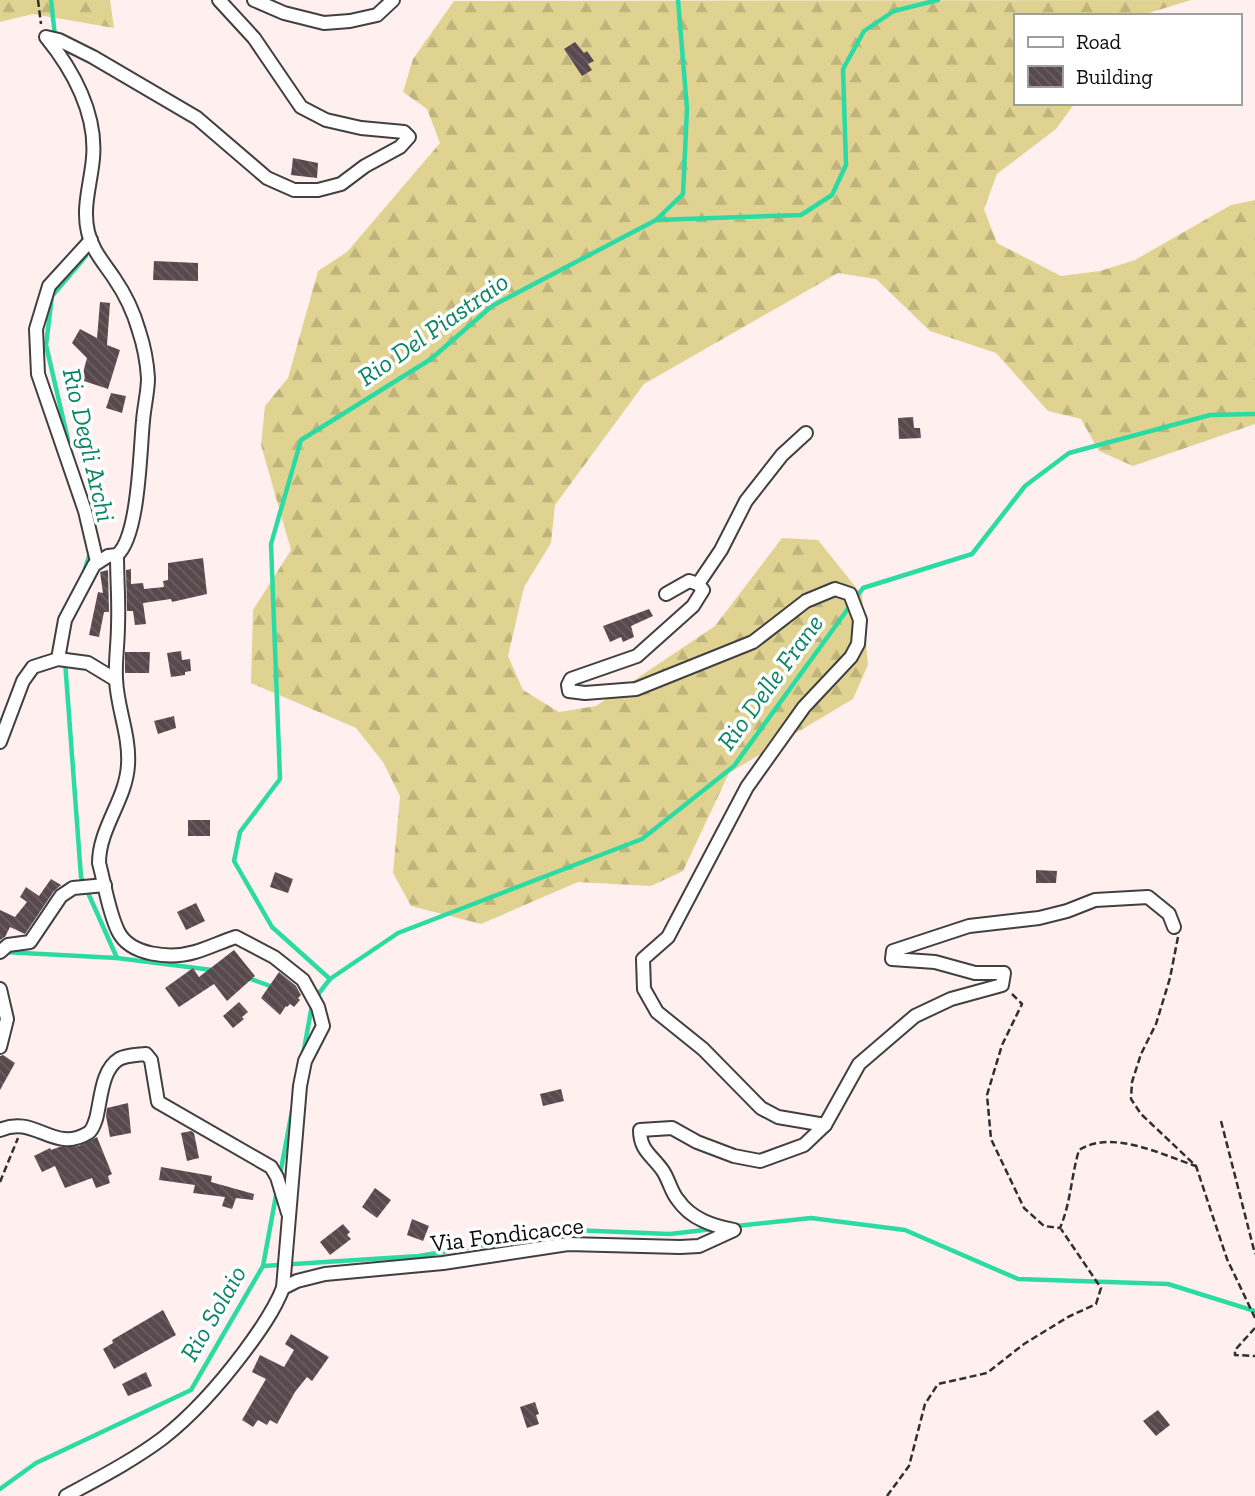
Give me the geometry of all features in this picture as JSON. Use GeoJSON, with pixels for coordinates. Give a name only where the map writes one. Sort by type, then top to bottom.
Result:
{"type":"FeatureCollection","features":[{"type":"Feature","properties":{"kind":"street"},"geometry":{"type":"LineString","coordinates":[[46,37],[59,40],[93,57],[197,118],[267,178],[294,190],[318,190],[341,184],[365,166],[400,147],[409,137],[404,132],[361,128],[326,120],[302,107],[254,38],[219,0]]}},
{"type":"Feature","properties":{"kind":"street"},"geometry":{"type":"LineString","coordinates":[[254,0],[284,13],[324,23],[350,22],[377,15],[393,0]]}},
{"type":"Feature","properties":{"kind":"street"},"geometry":{"type":"LineString","coordinates":[[46,37],[75,78],[91,123],[93,158],[85,215],[96,253],[125,296],[139,329],[148,380],[134,512],[125,544],[117,555],[116,680],[125,724],[128,765],[120,800],[102,841],[99,855],[105,885],[118,930],[126,943],[141,951],[173,956],[195,952],[236,937],[274,957],[303,980],[323,1017],[323,1026],[305,1061],[300,1086],[283,1288],[278,1301],[221,1383],[196,1409],[162,1439],[66,1496]]}},
{"type":"Feature","properties":{"kind":"street"},"geometry":{"type":"LineString","coordinates":[[91,240],[49,286],[36,329],[38,374],[85,510],[97,562]]}},
{"type":"Feature","properties":{"kind":"street"},"geometry":{"type":"LineString","coordinates":[[698,584],[721,550],[746,501],[782,455],[806,433]]}},
{"type":"Feature","properties":{"kind":"street"},"geometry":{"type":"LineString","coordinates":[[58,659],[65,620],[94,565],[108,556],[117,555]]}},
{"type":"Feature","properties":{"kind":"street"},"geometry":{"type":"LineString","coordinates":[[666,594],[689,581],[698,584],[703,590],[693,606],[637,656],[571,680],[569,691],[585,693],[636,690],[752,642],[806,601],[835,589],[850,594],[860,620],[855,650],[804,707],[747,787],[668,937],[643,959],[645,989],[657,1012],[703,1049],[761,1108],[778,1117],[825,1125]]}},
{"type":"Feature","properties":{"kind":"street"},"geometry":{"type":"LineString","coordinates":[[0,742],[23,681],[33,667],[58,659],[88,663],[116,680]]}},
{"type":"Feature","properties":{"kind":"street"},"geometry":{"type":"LineString","coordinates":[[0,952],[8,946],[30,942],[61,896],[68,890],[105,885]]}},
{"type":"Feature","properties":{"kind":"street"},"geometry":{"type":"LineString","coordinates":[[1002,985],[1004,973],[975,973],[935,962],[892,959],[893,951],[969,926],[1040,918],[1095,900],[1148,897],[1170,914],[1174,927]]}},
{"type":"Feature","properties":{"kind":"street","name":"Via Fondicacce"},"geometry":{"type":"LineString","coordinates":[[283,1288],[297,1281],[325,1274],[443,1263],[568,1244],[680,1248],[699,1246],[734,1230],[714,1227],[692,1214],[678,1200],[663,1171],[640,1144],[640,1130],[672,1128],[697,1142],[734,1156],[760,1161],[804,1145],[825,1125],[859,1064],[915,1016],[951,999],[1002,985]]}},
{"type":"Feature","properties":{"kind":"street"},"geometry":{"type":"LineString","coordinates":[[0,989],[7,1018],[0,1047]]}},
{"type":"Feature","properties":{"kind":"street"},"geometry":{"type":"LineString","coordinates":[[0,1130],[8,1126],[23,1125],[54,1139],[86,1134],[93,1127],[102,1091],[111,1070],[120,1059],[146,1054],[151,1060],[158,1102],[271,1167],[277,1177],[289,1216]]}},
{"type":"Feature","properties":{"kind":"path"},"geometry":{"type":"LineString","coordinates":[[38,0],[39,18],[46,37]]}},
{"type":"Feature","properties":{"kind":"path"},"geometry":{"type":"LineString","coordinates":[[1174,927],[1179,939],[1170,978],[1156,1024],[1141,1054],[1132,1082],[1131,1099],[1141,1114],[1196,1166],[1227,1259],[1255,1318]]}},
{"type":"Feature","properties":{"kind":"path"},"geometry":{"type":"LineString","coordinates":[[887,1496],[909,1466],[925,1404],[938,1384],[987,1373],[1024,1344],[1068,1317],[1096,1304],[1101,1288],[1060,1228],[1044,1226],[1024,1208],[991,1139],[987,1095],[1002,1045],[1022,1004],[1002,985]]}},
{"type":"Feature","properties":{"kind":"path"},"geometry":{"type":"LineString","coordinates":[[1221,1121],[1255,1254]]}},
{"type":"Feature","properties":{"kind":"path"},"geometry":{"type":"LineString","coordinates":[[0,1182],[23,1125]]}},
{"type":"Feature","properties":{"kind":"path"},"geometry":{"type":"LineString","coordinates":[[1060,1228],[1070,1204],[1073,1170],[1079,1150],[1091,1142],[1128,1144],[1196,1166]]}},
{"type":"Feature","properties":{"kind":"path"},"geometry":{"type":"LineString","coordinates":[[1254,1356],[1235,1355],[1235,1350],[1255,1328]]}},
{"type":"Feature","properties":{"kind":"green space"},"geometry":{"type":"Polygon","coordinates":[[[0,0],[110,0],[114,28],[33,14],[0,22],[0,0]]]}},
{"type":"Feature","properties":{"kind":"green space"},"geometry":{"type":"Polygon","coordinates":[[[1191,0],[1146,14],[1014,14],[1014,105],[1074,105],[1056,129],[997,174],[984,209],[997,243],[1061,276],[1100,271],[1135,260],[1231,205],[1255,200],[1255,424],[1133,466],[1099,451],[1081,419],[1048,411],[996,353],[930,331],[876,279],[838,273],[644,384],[555,505],[551,543],[524,587],[508,656],[523,690],[559,712],[596,706],[715,626],[782,538],[818,540],[862,595],[868,665],[853,699],[729,773],[683,871],[651,886],[578,882],[481,924],[411,906],[393,873],[400,796],[383,762],[356,728],[251,683],[253,610],[291,550],[261,445],[265,406],[288,378],[318,271],[347,252],[440,143],[427,109],[403,92],[413,59],[454,1],[1191,0]]]}},
{"type":"Feature","properties":{"kind":"building"},"geometry":{"type":"Polygon","coordinates":[[[575,42],[584,53],[587,51],[594,61],[588,64],[592,70],[582,76],[564,49],[575,42]]]}},
{"type":"Feature","properties":{"kind":"building"},"geometry":{"type":"Polygon","coordinates":[[[293,158],[318,163],[317,178],[291,175],[293,158]]]}},
{"type":"Feature","properties":{"kind":"building"},"geometry":{"type":"Polygon","coordinates":[[[154,261],[198,263],[198,281],[153,280],[154,261]]]}},
{"type":"Feature","properties":{"kind":"building"},"geometry":{"type":"Polygon","coordinates":[[[100,302],[110,303],[107,345],[120,350],[108,389],[81,380],[87,358],[72,343],[80,329],[97,338],[100,302]]]}},
{"type":"Feature","properties":{"kind":"building"},"geometry":{"type":"Polygon","coordinates":[[[111,393],[126,396],[122,413],[106,408],[111,393]]]}},
{"type":"Feature","properties":{"kind":"building"},"geometry":{"type":"Polygon","coordinates":[[[913,417],[914,428],[920,428],[921,438],[899,439],[898,418],[913,417]]]}},
{"type":"Feature","properties":{"kind":"building"},"geometry":{"type":"Polygon","coordinates":[[[203,558],[207,594],[172,602],[171,599],[143,603],[146,624],[135,625],[133,611],[127,611],[126,570],[131,569],[131,584],[143,583],[144,589],[164,587],[163,581],[168,580],[168,563],[203,558]]]}},
{"type":"Feature","properties":{"kind":"building"},"geometry":{"type":"Polygon","coordinates":[[[108,570],[109,612],[104,612],[99,637],[89,635],[98,592],[103,593],[100,572],[108,570]]]}},
{"type":"Feature","properties":{"kind":"building"},"geometry":{"type":"Polygon","coordinates":[[[649,609],[653,616],[631,626],[634,637],[623,642],[621,637],[610,642],[603,626],[649,609]]]}},
{"type":"Feature","properties":{"kind":"building"},"geometry":{"type":"Polygon","coordinates":[[[181,651],[182,660],[190,659],[191,671],[185,672],[185,675],[171,677],[167,653],[181,651]]]}},
{"type":"Feature","properties":{"kind":"building"},"geometry":{"type":"Polygon","coordinates":[[[125,652],[150,652],[149,673],[125,673],[125,652]]]}},
{"type":"Feature","properties":{"kind":"building"},"geometry":{"type":"Polygon","coordinates":[[[174,716],[176,728],[158,734],[154,721],[174,716]]]}},
{"type":"Feature","properties":{"kind":"building"},"geometry":{"type":"Polygon","coordinates":[[[188,820],[210,820],[210,836],[188,836],[188,820]]]}},
{"type":"Feature","properties":{"kind":"building"},"geometry":{"type":"Polygon","coordinates":[[[1036,870],[1057,871],[1056,883],[1036,883],[1036,870]]]}},
{"type":"Feature","properties":{"kind":"building"},"geometry":{"type":"Polygon","coordinates":[[[275,872],[293,879],[288,893],[270,887],[275,872]]]}},
{"type":"Feature","properties":{"kind":"building"},"geometry":{"type":"Polygon","coordinates":[[[51,879],[61,885],[25,934],[10,927],[5,937],[0,940],[0,910],[15,917],[27,902],[20,897],[26,887],[39,896],[51,879]]]}},
{"type":"Feature","properties":{"kind":"building"},"geometry":{"type":"Polygon","coordinates":[[[196,903],[205,921],[186,930],[177,912],[196,903]]]}},
{"type":"Feature","properties":{"kind":"building"},"geometry":{"type":"Polygon","coordinates":[[[234,950],[255,976],[227,1001],[214,984],[179,1007],[165,988],[193,968],[199,977],[234,950]]]}},
{"type":"Feature","properties":{"kind":"building"},"geometry":{"type":"Polygon","coordinates":[[[279,972],[296,986],[301,995],[294,1007],[290,1004],[286,1006],[280,1015],[261,998],[279,972]]]}},
{"type":"Feature","properties":{"kind":"building"},"geometry":{"type":"Polygon","coordinates":[[[239,1002],[248,1012],[233,1028],[223,1016],[239,1002]]]}},
{"type":"Feature","properties":{"kind":"building"},"geometry":{"type":"Polygon","coordinates":[[[3,1055],[15,1063],[0,1090],[0,1056],[3,1055]]]}},
{"type":"Feature","properties":{"kind":"building"},"geometry":{"type":"Polygon","coordinates":[[[561,1089],[564,1101],[543,1106],[540,1094],[561,1089]]]}},
{"type":"Feature","properties":{"kind":"building"},"geometry":{"type":"Polygon","coordinates":[[[128,1103],[131,1133],[110,1137],[107,1108],[128,1103]]]}},
{"type":"Feature","properties":{"kind":"building"},"geometry":{"type":"Polygon","coordinates":[[[181,1133],[194,1133],[199,1158],[187,1161],[181,1133]]]}},
{"type":"Feature","properties":{"kind":"building"},"geometry":{"type":"Polygon","coordinates":[[[97,1137],[112,1174],[108,1176],[110,1183],[96,1188],[92,1178],[65,1188],[55,1166],[42,1172],[34,1156],[50,1148],[79,1146],[97,1137]]]}},
{"type":"Feature","properties":{"kind":"building"},"geometry":{"type":"Polygon","coordinates":[[[161,1167],[212,1176],[211,1182],[254,1194],[253,1200],[236,1198],[232,1209],[222,1206],[225,1197],[193,1193],[195,1185],[159,1180],[161,1167]]]}},
{"type":"Feature","properties":{"kind":"building"},"geometry":{"type":"Polygon","coordinates":[[[375,1188],[391,1200],[377,1218],[362,1207],[375,1188]]]}},
{"type":"Feature","properties":{"kind":"building"},"geometry":{"type":"Polygon","coordinates":[[[412,1219],[429,1226],[423,1241],[407,1235],[412,1219]]]}},
{"type":"Feature","properties":{"kind":"building"},"geometry":{"type":"Polygon","coordinates":[[[343,1224],[350,1232],[347,1235],[351,1239],[330,1255],[320,1242],[343,1224]]]}},
{"type":"Feature","properties":{"kind":"building"},"geometry":{"type":"Polygon","coordinates":[[[163,1310],[176,1335],[114,1369],[103,1349],[113,1343],[112,1340],[163,1310]]]}},
{"type":"Feature","properties":{"kind":"building"},"geometry":{"type":"Polygon","coordinates":[[[291,1334],[329,1357],[312,1381],[307,1377],[295,1392],[277,1424],[270,1420],[267,1425],[258,1420],[253,1427],[242,1420],[266,1379],[252,1372],[260,1355],[284,1367],[294,1350],[285,1344],[291,1334]]]}},
{"type":"Feature","properties":{"kind":"building"},"geometry":{"type":"Polygon","coordinates":[[[146,1372],[152,1386],[128,1396],[122,1384],[146,1372]]]}},
{"type":"Feature","properties":{"kind":"building"},"geometry":{"type":"Polygon","coordinates":[[[535,1402],[539,1424],[527,1428],[520,1407],[535,1402]]]}},
{"type":"Feature","properties":{"kind":"building"},"geometry":{"type":"Polygon","coordinates":[[[1158,1410],[1170,1425],[1156,1436],[1143,1421],[1158,1410]]]}},
{"type":"Feature","properties":{"kind":"waterway","name":"Rio Degli Archi"},"geometry":{"type":"LineString","coordinates":[[51,0],[55,36]]}},
{"type":"Feature","properties":{"kind":"waterway"},"geometry":{"type":"LineString","coordinates":[[657,219],[683,194],[687,109],[678,0]]}},
{"type":"Feature","properties":{"kind":"waterway","name":"Rio Del Piastraio"},"geometry":{"type":"LineString","coordinates":[[330,979],[272,927],[234,861],[240,832],[280,779],[271,544],[301,440],[431,359],[492,306],[656,220],[801,215],[832,195],[846,165],[843,69],[864,31],[894,11],[938,0]]}},
{"type":"Feature","properties":{"kind":"waterway","name":"Rio Degli Archi"},"geometry":{"type":"LineString","coordinates":[[72,457],[46,345],[52,296],[86,256],[86,251]]}},
{"type":"Feature","properties":{"kind":"waterway","name":"Rio Delle Frane"},"geometry":{"type":"LineString","coordinates":[[316,997],[330,979],[398,933],[642,839],[734,766],[863,588],[972,554],[1025,486],[1069,453],[1210,415],[1255,414]]}},
{"type":"Feature","properties":{"kind":"waterway","name":"Rio Degli Archi"},"geometry":{"type":"LineString","coordinates":[[83,575],[91,550]]}},
{"type":"Feature","properties":{"kind":"waterway","name":"Rio Degli Archi"},"geometry":{"type":"LineString","coordinates":[[65,661],[81,877],[117,958],[212,970]]}},
{"type":"Feature","properties":{"kind":"waterway"},"geometry":{"type":"LineString","coordinates":[[4,952],[117,958]]}},
{"type":"Feature","properties":{"kind":"waterway","name":"Rio Degli Archi"},"geometry":{"type":"LineString","coordinates":[[248,978],[273,987]]}},
{"type":"Feature","properties":{"kind":"waterway","name":"Rio Solaio"},"geometry":{"type":"LineString","coordinates":[[303,1055],[312,1005]]}},
{"type":"Feature","properties":{"kind":"waterway","name":"Rio Solaio"},"geometry":{"type":"LineString","coordinates":[[280,1175],[292,1111]]}},
{"type":"Feature","properties":{"kind":"waterway","name":"Rio Solaio"},"geometry":{"type":"LineString","coordinates":[[0,1489],[36,1463],[191,1390],[263,1266],[277,1190]]}},
{"type":"Feature","properties":{"kind":"waterway"},"geometry":{"type":"LineString","coordinates":[[736,1226],[811,1218],[905,1230],[1018,1279],[1168,1284],[1255,1311]]}},
{"type":"Feature","properties":{"kind":"waterway"},"geometry":{"type":"LineString","coordinates":[[263,1266],[419,1256],[571,1230],[670,1234],[713,1229]]}}]}
